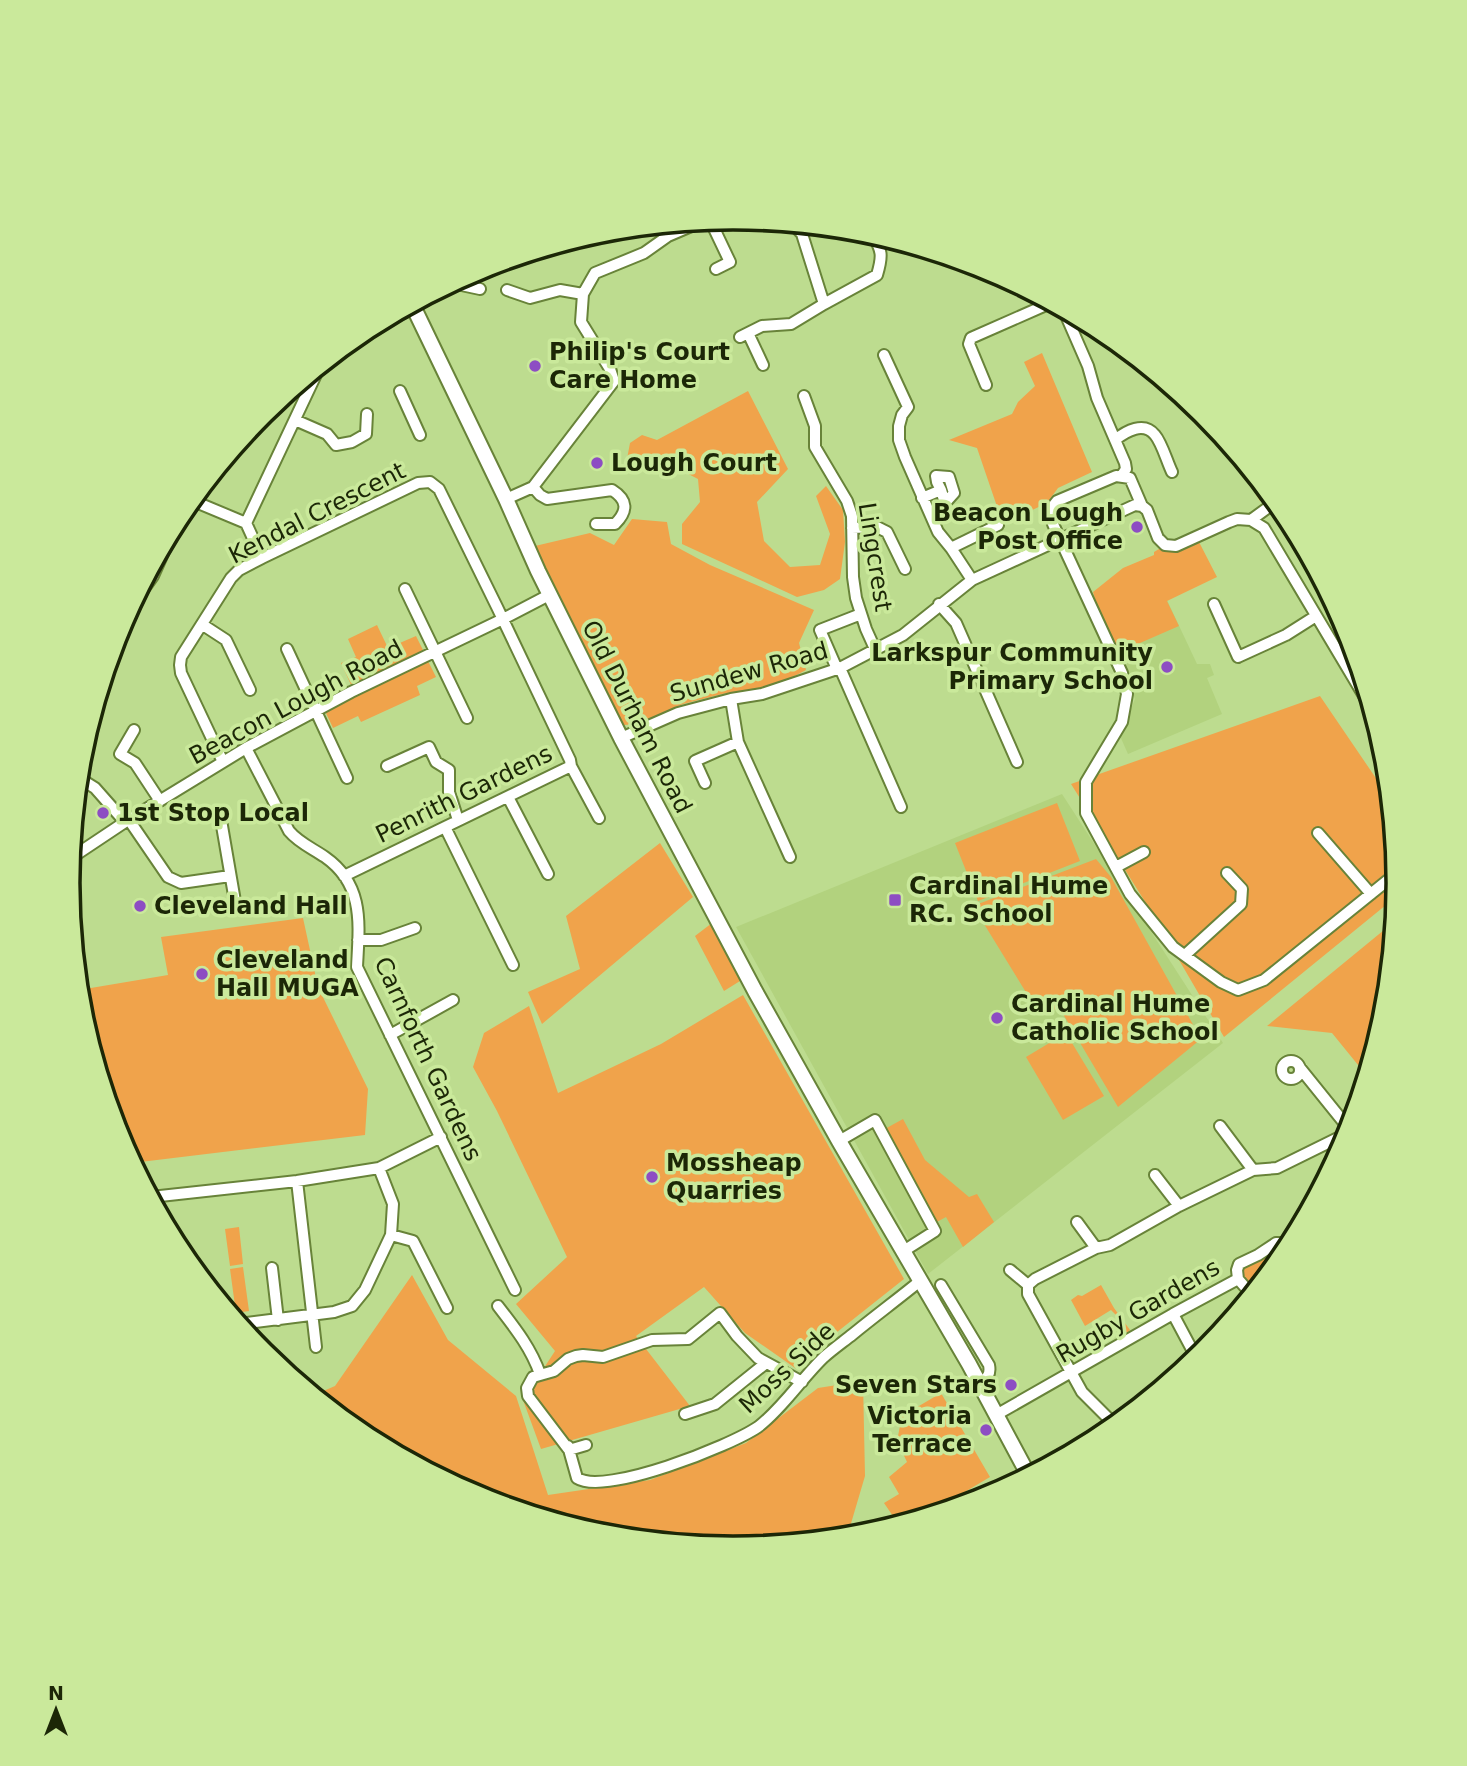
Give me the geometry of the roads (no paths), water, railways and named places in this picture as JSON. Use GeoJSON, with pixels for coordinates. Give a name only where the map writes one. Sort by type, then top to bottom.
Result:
{"type":"FeatureCollection","features":[{"type":"Feature","properties":{"kind":"main road","name":"Old Durham Road"},"geometry":{"type":"LineString","coordinates":[[416,312],[549,595],[621,738],[755,991],[1025,1468]]}},
{"type":"Feature","properties":{"kind":"street"},"geometry":{"type":"LineString","coordinates":[[715,230],[730,262],[716,269]]}},
{"type":"Feature","properties":{"kind":"street"},"geometry":{"type":"LineString","coordinates":[[506,499],[533,487],[614,381],[610,369],[581,322],[583,294],[596,273],[643,253],[675,233]]}},
{"type":"Feature","properties":{"kind":"street"},"geometry":{"type":"LineString","coordinates":[[802,234],[824,304]]}},
{"type":"Feature","properties":{"kind":"street"},"geometry":{"type":"LineString","coordinates":[[763,365],[744,335],[762,326],[791,324],[877,275],[881,263],[879,247]]}},
{"type":"Feature","properties":{"kind":"street"},"geometry":{"type":"LineString","coordinates":[[469,287],[480,289]]}},
{"type":"Feature","properties":{"kind":"street"},"geometry":{"type":"LineString","coordinates":[[507,290],[530,298],[560,290],[583,294]]}},
{"type":"Feature","properties":{"kind":"street"},"geometry":{"type":"LineString","coordinates":[[986,385],[970,344],[971,338],[1041,307]]}},
{"type":"Feature","properties":{"kind":"street"},"geometry":{"type":"LineString","coordinates":[[1069,323],[1126,469],[1122,475]]}},
{"type":"Feature","properties":{"kind":"street"},"geometry":{"type":"LineString","coordinates":[[884,355],[908,407],[902,415],[899,440],[938,532],[972,580]]}},
{"type":"Feature","properties":{"kind":"street"},"geometry":{"type":"LineString","coordinates":[[246,523],[311,385]]}},
{"type":"Feature","properties":{"kind":"street"},"geometry":{"type":"LineString","coordinates":[[400,391],[420,435]]}},
{"type":"Feature","properties":{"kind":"street","name":"Lingcrest"},"geometry":{"type":"LineString","coordinates":[[804,396],[815,426],[815,447],[847,502],[852,516],[856,598],[875,649]]}},
{"type":"Feature","properties":{"kind":"street"},"geometry":{"type":"LineString","coordinates":[[295,420],[327,434],[336,445],[352,442],[366,434],[367,414]]}},
{"type":"Feature","properties":{"kind":"street"},"geometry":{"type":"LineString","coordinates":[[1115,440],[1125,431],[1137,428],[1148,430],[1155,435],[1172,472]]}},
{"type":"Feature","properties":{"kind":"street"},"geometry":{"type":"LineString","coordinates":[[1353,678],[1264,528],[1251,520],[1237,519],[1176,546],[1165,545],[1158,538],[1130,478],[1122,475],[1057,501],[1052,507],[1050,513],[1060,538],[1122,673],[1127,694],[1122,722],[1086,782],[1086,813],[1130,894],[1173,947],[1221,982],[1238,990],[1264,980],[1386,882]]}},
{"type":"Feature","properties":{"kind":"street","name":"Kendal Crescent"},"geometry":{"type":"LineString","coordinates":[[223,762],[181,673],[181,657],[235,572],[262,558],[418,483],[430,482],[439,489],[503,619]]}},
{"type":"Feature","properties":{"kind":"street"},"geometry":{"type":"LineString","coordinates":[[533,487],[547,499],[612,491],[619,495],[623,499],[624,514],[615,524],[596,524]]}},
{"type":"Feature","properties":{"kind":"street"},"geometry":{"type":"LineString","coordinates":[[922,498],[941,490]]}},
{"type":"Feature","properties":{"kind":"street"},"geometry":{"type":"LineString","coordinates":[[202,504],[246,523],[262,558]]}},
{"type":"Feature","properties":{"kind":"street","name":"Sundew Road"},"geometry":{"type":"LineString","coordinates":[[621,738],[678,713],[762,694],[838,669],[903,635],[972,580],[1060,538],[1135,506],[1142,506]]}},
{"type":"Feature","properties":{"kind":"street"},"geometry":{"type":"LineString","coordinates":[[1251,520],[1268,508]]}},
{"type":"Feature","properties":{"kind":"street"},"geometry":{"type":"LineString","coordinates":[[951,548],[998,526]]}},
{"type":"Feature","properties":{"kind":"street"},"geometry":{"type":"LineString","coordinates":[[852,528],[877,527],[887,532],[905,569]]}},
{"type":"Feature","properties":{"kind":"street"},"geometry":{"type":"LineString","coordinates":[[405,589],[467,718]]}},
{"type":"Feature","properties":{"kind":"street","name":"Beacon Lough Road"},"geometry":{"type":"LineString","coordinates":[[81,851],[246,748],[351,692],[549,595]]}},
{"type":"Feature","properties":{"kind":"street"},"geometry":{"type":"LineString","coordinates":[[939,604],[956,623],[1017,762]]}},
{"type":"Feature","properties":{"kind":"street"},"geometry":{"type":"LineString","coordinates":[[1214,604],[1238,657],[1286,635],[1316,616]]}},
{"type":"Feature","properties":{"kind":"street"},"geometry":{"type":"LineString","coordinates":[[861,614],[820,630],[901,807]]}},
{"type":"Feature","properties":{"kind":"street","name":"Penrith Gardens"},"geometry":{"type":"LineString","coordinates":[[344,876],[571,766],[503,619]]}},
{"type":"Feature","properties":{"kind":"street"},"geometry":{"type":"LineString","coordinates":[[203,625],[226,640],[250,690]]}},
{"type":"Feature","properties":{"kind":"street"},"geometry":{"type":"LineString","coordinates":[[287,649],[348,778]]}},
{"type":"Feature","properties":{"kind":"street"},"geometry":{"type":"LineString","coordinates":[[731,699],[738,742],[790,857]]}},
{"type":"Feature","properties":{"kind":"street"},"geometry":{"type":"LineString","coordinates":[[134,730],[120,754],[135,763],[160,801]]}},
{"type":"Feature","properties":{"kind":"street"},"geometry":{"type":"LineString","coordinates":[[705,783],[695,761],[738,742]]}},
{"type":"Feature","properties":{"kind":"street"},"geometry":{"type":"LineString","coordinates":[[387,766],[429,747],[436,762],[449,770],[449,792],[458,820]]}},
{"type":"Feature","properties":{"kind":"street","name":"Carnforth Gardens"},"geometry":{"type":"LineString","coordinates":[[246,748],[295,839],[324,856],[338,867],[344,876],[358,907],[357,967],[515,1290]]}},
{"type":"Feature","properties":{"kind":"street"},"geometry":{"type":"LineString","coordinates":[[571,766],[600,818]]}},
{"type":"Feature","properties":{"kind":"street"},"geometry":{"type":"LineString","coordinates":[[88,784],[127,821],[168,877],[174,881],[181,883],[230,876]]}},
{"type":"Feature","properties":{"kind":"street"},"geometry":{"type":"LineString","coordinates":[[508,797],[548,874]]}},
{"type":"Feature","properties":{"kind":"street"},"geometry":{"type":"LineString","coordinates":[[221,820],[236,907]]}},
{"type":"Feature","properties":{"kind":"street"},"geometry":{"type":"LineString","coordinates":[[445,827],[513,965]]}},
{"type":"Feature","properties":{"kind":"street"},"geometry":{"type":"LineString","coordinates":[[1318,832],[1371,894]]}},
{"type":"Feature","properties":{"kind":"street"},"geometry":{"type":"LineString","coordinates":[[1115,867],[1144,852]]}},
{"type":"Feature","properties":{"kind":"street"},"geometry":{"type":"LineString","coordinates":[[1185,955],[1241,904],[1242,889],[1227,873]]}},
{"type":"Feature","properties":{"kind":"street"},"geometry":{"type":"LineString","coordinates":[[358,940],[381,940],[415,928]]}},
{"type":"Feature","properties":{"kind":"street"},"geometry":{"type":"LineString","coordinates":[[390,1035],[453,1000]]}},
{"type":"Feature","properties":{"kind":"street"},"geometry":{"type":"LineString","coordinates":[[1300,1068],[1342,1121]]}},
{"type":"Feature","properties":{"kind":"street"},"geometry":{"type":"LineString","coordinates":[[839,1142],[875,1120],[935,1231],[902,1252]]}},
{"type":"Feature","properties":{"kind":"street"},"geometry":{"type":"LineString","coordinates":[[1220,1126],[1253,1170]]}},
{"type":"Feature","properties":{"kind":"street"},"geometry":{"type":"LineString","coordinates":[[161,1196],[297,1181],[379,1168],[441,1137]]}},
{"type":"Feature","properties":{"kind":"street"},"geometry":{"type":"LineString","coordinates":[[1108,1418],[1082,1392],[1070,1374],[1028,1294],[1028,1285],[1035,1279],[1096,1248],[1110,1245],[1179,1206],[1253,1170],[1277,1168],[1334,1139]]}},
{"type":"Feature","properties":{"kind":"street"},"geometry":{"type":"LineString","coordinates":[[253,1324],[334,1312],[352,1306],[365,1290],[391,1235],[393,1204],[379,1168]]}},
{"type":"Feature","properties":{"kind":"street"},"geometry":{"type":"LineString","coordinates":[[1156,1175],[1179,1206]]}},
{"type":"Feature","properties":{"kind":"street"},"geometry":{"type":"LineString","coordinates":[[297,1181],[316,1347]]}},
{"type":"Feature","properties":{"kind":"street"},"geometry":{"type":"LineString","coordinates":[[1077,1222],[1096,1248]]}},
{"type":"Feature","properties":{"kind":"street"},"geometry":{"type":"LineString","coordinates":[[391,1235],[413,1241],[447,1308]]}},
{"type":"Feature","properties":{"kind":"street","name":"Rugby Gardens"},"geometry":{"type":"LineString","coordinates":[[996,1415],[1238,1279],[1239,1264],[1278,1243]]}},
{"type":"Feature","properties":{"kind":"street"},"geometry":{"type":"LineString","coordinates":[[272,1268],[278,1320]]}},
{"type":"Feature","properties":{"kind":"street"},"geometry":{"type":"LineString","coordinates":[[1010,1270],[1028,1285]]}},
{"type":"Feature","properties":{"kind":"street"},"geometry":{"type":"LineString","coordinates":[[1238,1279],[1247,1287]]}},
{"type":"Feature","properties":{"kind":"street","name":"Moss Side"},"geometry":{"type":"LineString","coordinates":[[566,1445],[577,1478],[584,1482],[621,1479],[677,1464],[741,1438],[760,1425],[824,1357],[920,1281]]}},
{"type":"Feature","properties":{"kind":"street"},"geometry":{"type":"LineString","coordinates":[[941,1285],[989,1365],[988,1377],[979,1384]]}},
{"type":"Feature","properties":{"kind":"street"},"geometry":{"type":"LineString","coordinates":[[498,1306],[526,1343],[540,1374]]}},
{"type":"Feature","properties":{"kind":"street"},"geometry":{"type":"LineString","coordinates":[[586,1446],[566,1445],[528,1396],[527,1388],[533,1377],[554,1371],[576,1356],[603,1357],[652,1340],[688,1339],[720,1313],[758,1358],[802,1382]]}},
{"type":"Feature","properties":{"kind":"street"},"geometry":{"type":"LineString","coordinates":[[1173,1314],[1191,1348]]}},
{"type":"Feature","properties":{"kind":"street"},"geometry":{"type":"LineString","coordinates":[[685,1414],[715,1404],[766,1363]]}},
{"type":"Feature","properties":{"kind":"place","name":"Philip's Court Care Home"},"geometry":{"type":"Point","coordinates":[535,366]}},
{"type":"Feature","properties":{"kind":"place","name":"Lough Court"},"geometry":{"type":"Point","coordinates":[597,463]}},
{"type":"Feature","properties":{"kind":"place","name":"Beacon Lough Post Office"},"geometry":{"type":"Point","coordinates":[1137,527]}},
{"type":"Feature","properties":{"kind":"place","name":"Larkspur Community Primary School"},"geometry":{"type":"Point","coordinates":[1167,667]}},
{"type":"Feature","properties":{"kind":"place","name":"1st Stop Local"},"geometry":{"type":"Point","coordinates":[103,813]}},
{"type":"Feature","properties":{"kind":"place","name":"Cardinal Hume RC. School"},"geometry":{"type":"Point","coordinates":[895,900]}},
{"type":"Feature","properties":{"kind":"place","name":"Cleveland Hall"},"geometry":{"type":"Point","coordinates":[140,906]}},
{"type":"Feature","properties":{"kind":"place","name":"Cleveland Hall MUGA"},"geometry":{"type":"Point","coordinates":[202,974]}},
{"type":"Feature","properties":{"kind":"place","name":"Cardinal Hume Catholic School"},"geometry":{"type":"Point","coordinates":[997,1018]}},
{"type":"Feature","properties":{"kind":"place","name":"Mossheap Quarries"},"geometry":{"type":"Point","coordinates":[652,1177]}},
{"type":"Feature","properties":{"kind":"place","name":"Seven Stars"},"geometry":{"type":"Point","coordinates":[1011,1385]}},
{"type":"Feature","properties":{"kind":"place","name":"Victoria Terrace"},"geometry":{"type":"Point","coordinates":[986,1430]}}]}
